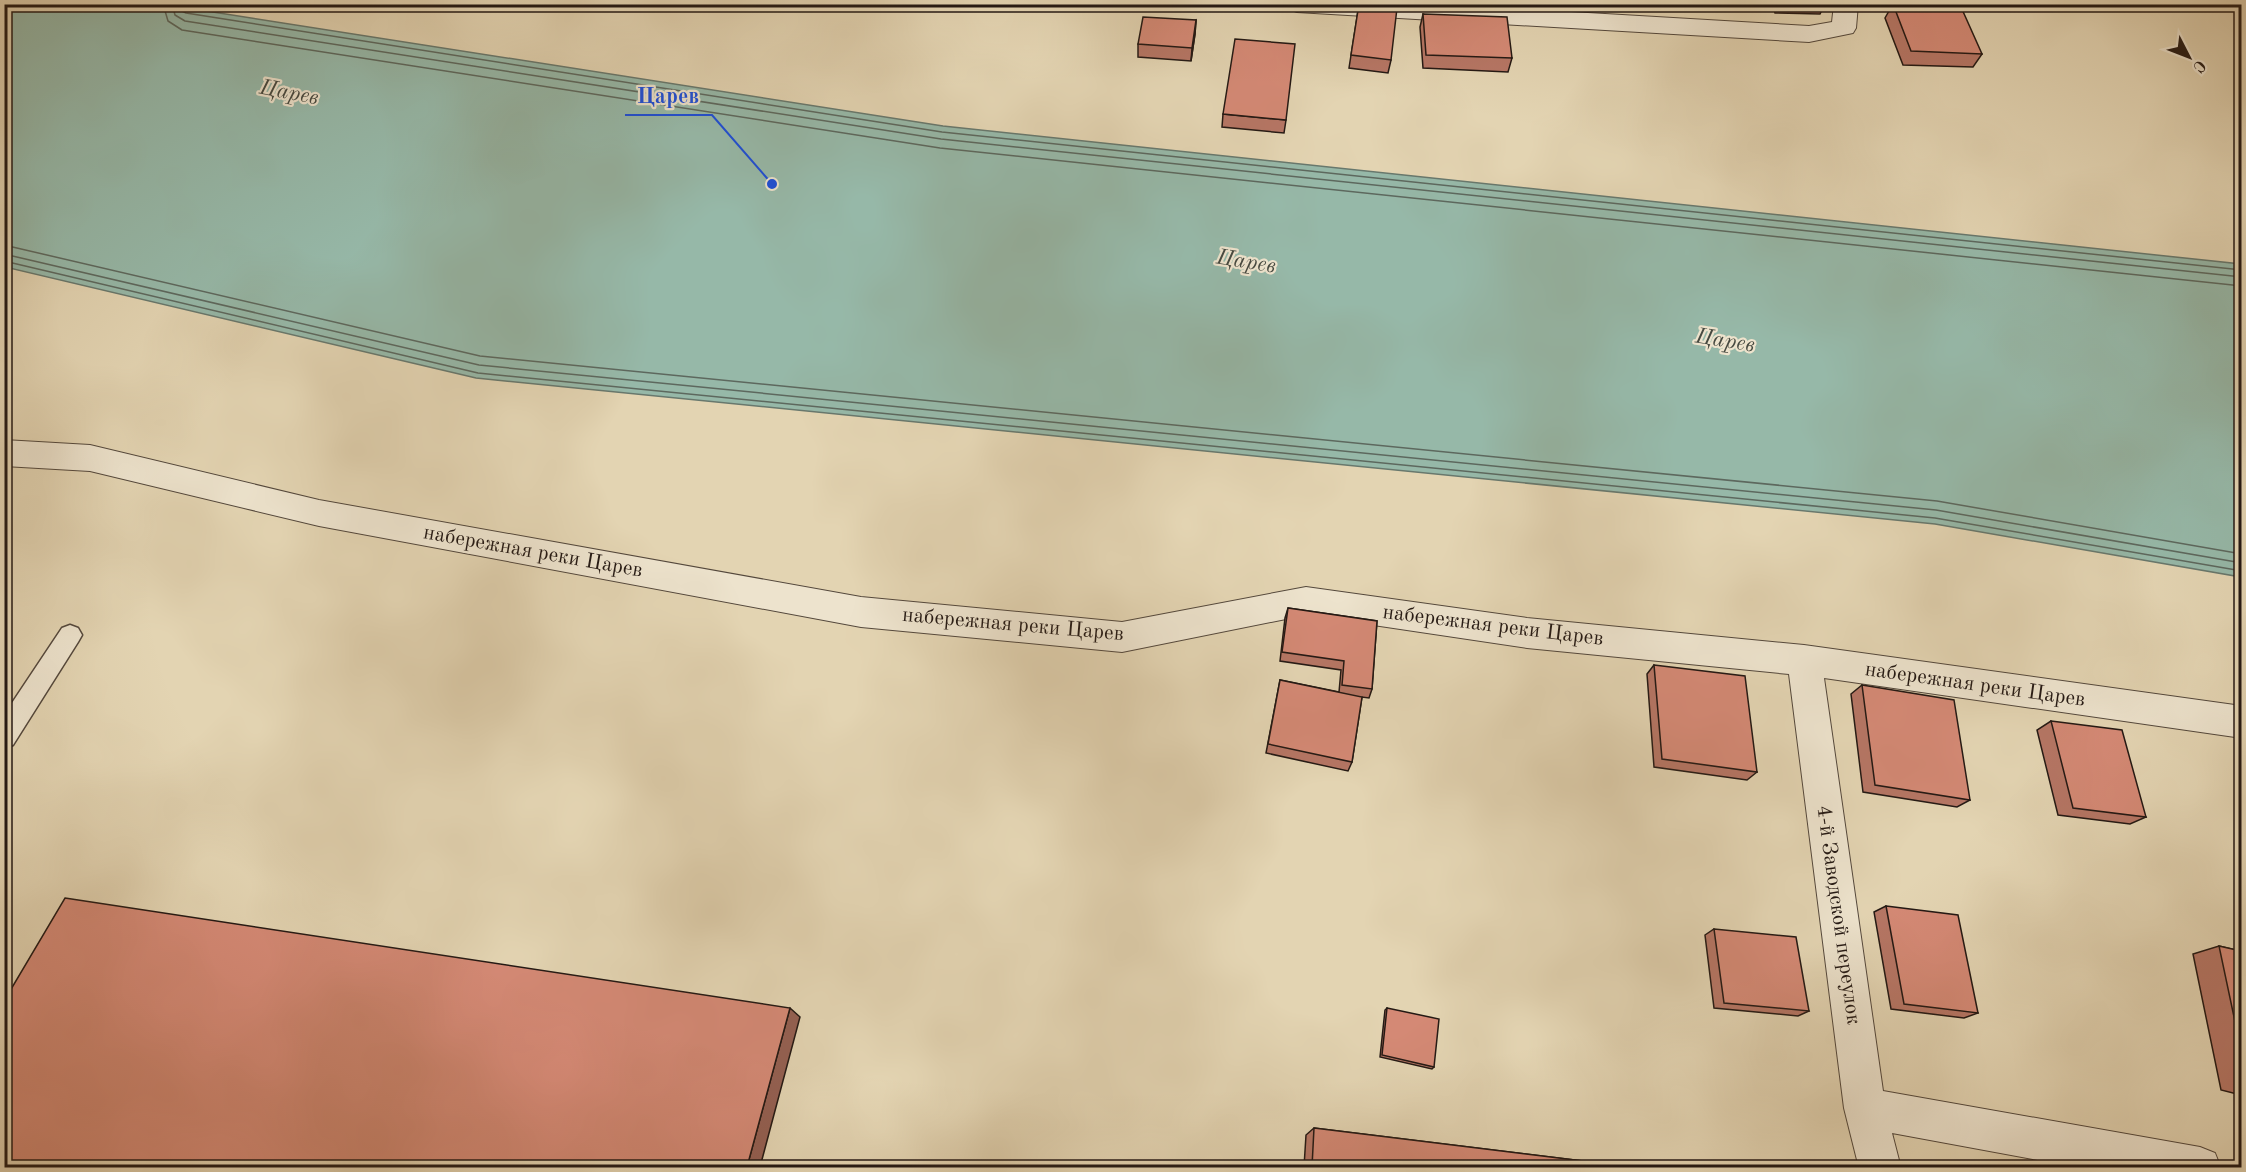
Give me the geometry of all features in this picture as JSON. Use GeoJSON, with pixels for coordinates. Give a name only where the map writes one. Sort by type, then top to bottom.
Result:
{"type":"FeatureCollection","features":[{"type":"Feature","properties":{"kind":"street"},"geometry":{"type":"LineString","coordinates":[[1297,4],[1809,34],[1844,28],[1846,4]]}},
{"type":"Feature","properties":{"kind":"street","name":"набережная реки Царев"},"geometry":{"type":"LineString","coordinates":[[4,453],[90,458],[319,513],[861,612],[1122,637],[1305,601],[1527,633],[1804,660],[2241,722]]}},
{"type":"Feature","properties":{"kind":"street","name":"4-й Заводской переулок"},"geometry":{"type":"LineString","coordinates":[[1804,660],[1865,1108],[1880,1167]]}},
{"type":"Feature","properties":{"kind":"street"},"geometry":{"type":"LineString","coordinates":[[1865,1108],[2200,1167]]}},
{"type":"Feature","properties":{"kind":"lane"},"geometry":{"type":"LineString","coordinates":[[2174,5],[2241,5]]}},
{"type":"Feature","properties":{"kind":"lane"},"geometry":{"type":"LineString","coordinates":[[4,737],[70,635]]}},
{"type":"Feature","properties":{"kind":"water"},"geometry":{"type":"Polygon","coordinates":[[[5,4],[168,5],[943,126],[2241,264],[2241,577],[1935,524],[476,378],[5,267],[5,4]]]}},
{"type":"Feature","properties":{"kind":"building"},"geometry":{"type":"Polygon","coordinates":[[[1359,4],[1397,8],[1391,60],[1351,55],[1359,4]]]}},
{"type":"Feature","properties":{"kind":"building"},"geometry":{"type":"Polygon","coordinates":[[[1893,4],[1961,7],[1982,54],[1911,51],[1893,4]]]}},
{"type":"Feature","properties":{"kind":"building"},"geometry":{"type":"Polygon","coordinates":[[[1423,14],[1507,17],[1512,58],[1426,55],[1423,14]]]}},
{"type":"Feature","properties":{"kind":"building"},"geometry":{"type":"Polygon","coordinates":[[[1143,17],[1196,20],[1192,48],[1138,44],[1143,17]]]}},
{"type":"Feature","properties":{"kind":"building"},"geometry":{"type":"Polygon","coordinates":[[[1235,39],[1295,44],[1286,120],[1223,114],[1235,39]]]}},
{"type":"Feature","properties":{"kind":"building"},"geometry":{"type":"Polygon","coordinates":[[[1288,608],[1377,621],[1372,689],[1342,685],[1344,661],[1282,652],[1288,608]]]}},
{"type":"Feature","properties":{"kind":"building"},"geometry":{"type":"Polygon","coordinates":[[[1654,665],[1745,676],[1757,772],[1662,759],[1654,665]]]}},
{"type":"Feature","properties":{"kind":"building"},"geometry":{"type":"Polygon","coordinates":[[[1280,680],[1362,697],[1352,762],[1268,744],[1280,680]]]}},
{"type":"Feature","properties":{"kind":"building"},"geometry":{"type":"Polygon","coordinates":[[[1862,685],[1954,700],[1970,800],[1875,785],[1862,685]]]}},
{"type":"Feature","properties":{"kind":"building"},"geometry":{"type":"Polygon","coordinates":[[[2051,721],[2122,730],[2146,817],[2073,808],[2051,721]]]}},
{"type":"Feature","properties":{"kind":"building"},"geometry":{"type":"Polygon","coordinates":[[[65,898],[790,1008],[747,1167],[4,1167],[4,1001],[65,898]]]}},
{"type":"Feature","properties":{"kind":"building"},"geometry":{"type":"Polygon","coordinates":[[[1886,906],[1958,915],[1978,1013],[1904,1004],[1886,906]]]}},
{"type":"Feature","properties":{"kind":"building"},"geometry":{"type":"Polygon","coordinates":[[[1714,929],[1796,937],[1809,1011],[1724,1003],[1714,929]]]}},
{"type":"Feature","properties":{"kind":"building"},"geometry":{"type":"Polygon","coordinates":[[[2219,946],[2241,951],[2241,1050],[2219,946]]]}},
{"type":"Feature","properties":{"kind":"building"},"geometry":{"type":"Polygon","coordinates":[[[1387,1008],[1439,1019],[1434,1067],[1382,1055],[1387,1008]]]}},
{"type":"Feature","properties":{"kind":"building"},"geometry":{"type":"Polygon","coordinates":[[[1314,1128],[1632,1167],[1312,1167],[1314,1128]]]}},
{"type":"Feature","properties":{"kind":"place","name":"Царев"},"geometry":{"type":"Point","coordinates":[772,184]}}]}
